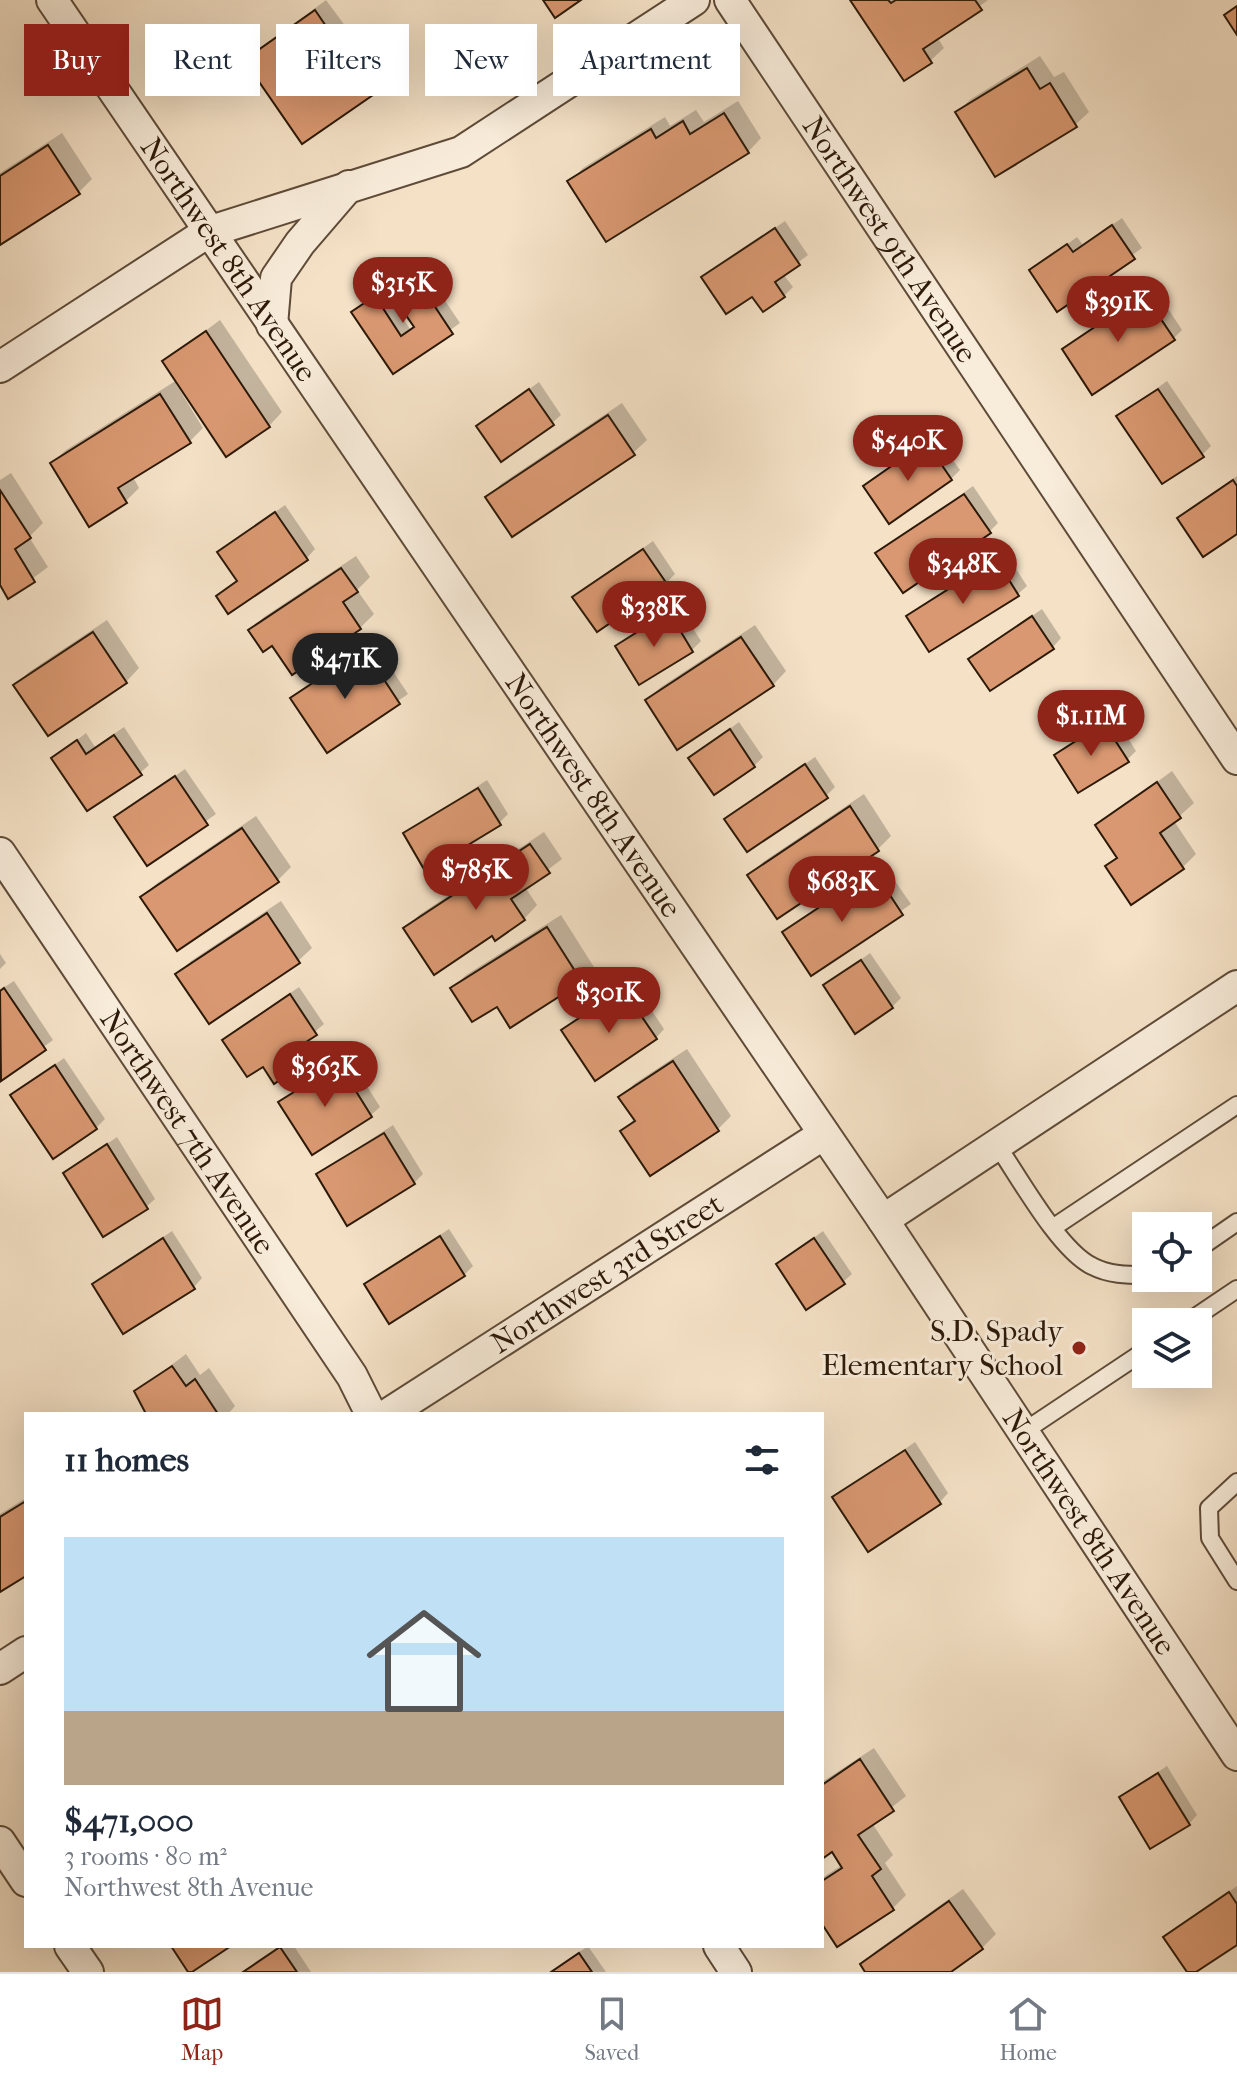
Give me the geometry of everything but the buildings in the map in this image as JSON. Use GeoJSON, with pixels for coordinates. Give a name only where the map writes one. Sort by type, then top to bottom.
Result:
{"type":"FeatureCollection","features":[{"type":"Feature","properties":{"kind":"street","name":"Northwest 8th Avenue"},"geometry":{"type":"LineString","coordinates":[[52,0],[883,1220],[1237,1755]]}},
{"type":"Feature","properties":{"kind":"street"},"geometry":{"type":"LineString","coordinates":[[0,367],[208,232],[461,152],[694,0]]}},
{"type":"Feature","properties":{"kind":"street","name":"Northwest 9th Avenue"},"geometry":{"type":"LineString","coordinates":[[730,0],[1237,759]]}},
{"type":"Feature","properties":{"kind":"street"},"geometry":{"type":"LineString","coordinates":[[272,325],[276,278],[300,243],[349,186]]}},
{"type":"Feature","properties":{"kind":"street","name":"Northwest 7th Avenue"},"geometry":{"type":"LineString","coordinates":[[0,853],[352,1376],[370,1412]]}},
{"type":"Feature","properties":{"kind":"street"},"geometry":{"type":"LineString","coordinates":[[883,1220],[1237,986]]}},
{"type":"Feature","properties":{"kind":"street","name":"Northwest 3rd Street"},"geometry":{"type":"LineString","coordinates":[[391,1412],[824,1134]]}},
{"type":"Feature","properties":{"kind":"street"},"geometry":{"type":"LineString","coordinates":[[0,1669],[24,1653]]}},
{"type":"Feature","properties":{"kind":"street"},"geometry":{"type":"LineString","coordinates":[[0,1842],[24,1878]]}},
{"type":"Feature","properties":{"kind":"street"},"geometry":{"type":"LineString","coordinates":[[71,1948],[88,1972]]}},
{"type":"Feature","properties":{"kind":"street"},"geometry":{"type":"LineString","coordinates":[[720,1948],[736,1972]]}},
{"type":"Feature","properties":{"kind":"lane"},"geometry":{"type":"LineString","coordinates":[[1054,1227],[1237,1105]]}},
{"type":"Feature","properties":{"kind":"lane"},"geometry":{"type":"LineString","coordinates":[[997,1145],[1069,1249],[1092,1266],[1118,1275],[1132,1275]]}},
{"type":"Feature","properties":{"kind":"lane"},"geometry":{"type":"LineString","coordinates":[[1212,1239],[1237,1222]]}},
{"type":"Feature","properties":{"kind":"lane"},"geometry":{"type":"LineString","coordinates":[[1209,1308],[1237,1289]]}},
{"type":"Feature","properties":{"kind":"lane"},"geometry":{"type":"LineString","coordinates":[[1023,1432],[1132,1359]]}},
{"type":"Feature","properties":{"kind":"lane"},"geometry":{"type":"LineString","coordinates":[[1237,1482],[1209,1508],[1210,1538],[1237,1581]]}},
{"type":"Feature","properties":{"kind":"place","name":"S.D. Spady Elementary School"},"geometry":{"type":"Point","coordinates":[1079,1348]}}]}
